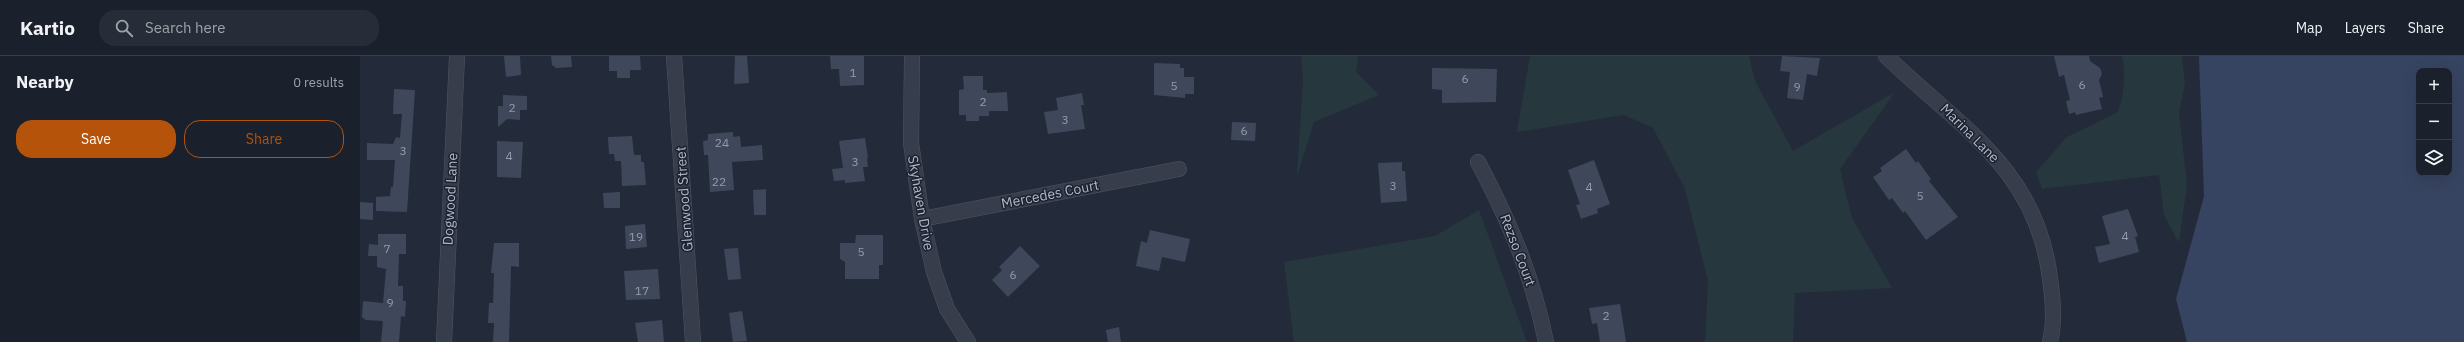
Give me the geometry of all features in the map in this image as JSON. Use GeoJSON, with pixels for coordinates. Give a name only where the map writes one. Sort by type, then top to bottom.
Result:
{"type":"FeatureCollection","features":[{"type":"Feature","properties":{"kind":"street","name":"Dogwood Lane"},"geometry":{"type":"LineString","coordinates":[[444,342],[457,56]]}},
{"type":"Feature","properties":{"kind":"street","name":"Glenwood Street"},"geometry":{"type":"LineString","coordinates":[[674,56],[693,342]]}},
{"type":"Feature","properties":{"kind":"street","name":"Skyhaven Drive"},"geometry":{"type":"LineString","coordinates":[[912,56],[911,143],[922,219],[934,272],[947,309],[968,342]]}},
{"type":"Feature","properties":{"kind":"street","name":"Marina Lane"},"geometry":{"type":"LineString","coordinates":[[1886,56],[1990,150],[2019,187],[2040,228],[2049,265],[2052,294],[2052,332],[2050,342]]}},
{"type":"Feature","properties":{"kind":"street","name":"Rezso Court"},"geometry":{"type":"LineString","coordinates":[[1478,162],[1505,215],[1529,272],[1546,342]]}},
{"type":"Feature","properties":{"kind":"street","name":"Mercedes Court"},"geometry":{"type":"LineString","coordinates":[[922,219],[1179,169]]}},
{"type":"Feature","properties":{"kind":"shaded area"},"geometry":{"type":"Polygon","coordinates":[[[1301,56],[1358,56],[1356,72],[1379,95],[1314,122],[1297,176],[1303,80],[1301,56]]]}},
{"type":"Feature","properties":{"kind":"shaded area"},"geometry":{"type":"Polygon","coordinates":[[[1530,56],[1749,56],[1755,81],[1793,151],[1895,92],[1840,169],[1852,218],[1892,288],[1795,293],[1793,342],[1705,342],[1708,281],[1685,189],[1653,128],[1624,115],[1517,132],[1530,56]]]}},
{"type":"Feature","properties":{"kind":"shaded area"},"geometry":{"type":"Polygon","coordinates":[[[2122,56],[2182,56],[2185,83],[2179,113],[2187,185],[2179,243],[2164,215],[2159,175],[2042,189],[2036,172],[2067,137],[2118,112],[2124,84],[2122,56]]]}},
{"type":"Feature","properties":{"kind":"shaded area"},"geometry":{"type":"Polygon","coordinates":[[[1479,210],[1527,342],[1294,342],[1284,262],[1435,236],[1479,210]]]}},
{"type":"Feature","properties":{"kind":"water"},"geometry":{"type":"Polygon","coordinates":[[[2199,56],[2464,56],[2464,342],[2187,342],[2176,299],[2204,196],[2199,56]]]}},
{"type":"Feature","properties":{"kind":"building"},"geometry":{"type":"Polygon","coordinates":[[[504,56],[520,56],[521,75],[506,77],[504,56]]]}},
{"type":"Feature","properties":{"kind":"building"},"geometry":{"type":"Polygon","coordinates":[[[551,56],[571,56],[572,67],[556,68],[552,65],[551,56]]]}},
{"type":"Feature","properties":{"kind":"building"},"geometry":{"type":"Polygon","coordinates":[[[609,56],[640,56],[641,70],[630,70],[630,78],[617,78],[617,71],[609,71],[609,56]]]}},
{"type":"Feature","properties":{"kind":"building"},"geometry":{"type":"Polygon","coordinates":[[[735,56],[747,56],[749,83],[734,84],[735,56]]]}},
{"type":"Feature","properties":{"kind":"building"},"geometry":{"type":"Polygon","coordinates":[[[830,56],[864,56],[864,85],[840,86],[839,69],[831,69],[830,56]]]}},
{"type":"Feature","properties":{"kind":"building"},"geometry":{"type":"Polygon","coordinates":[[[1782,56],[1820,58],[1817,76],[1807,74],[1803,100],[1787,98],[1790,72],[1780,71],[1782,56]]]}},
{"type":"Feature","properties":{"kind":"building"},"geometry":{"type":"Polygon","coordinates":[[[2054,56],[2089,56],[2090,61],[2100,68],[2102,74],[2099,80],[2103,97],[2099,98],[2102,109],[2076,115],[2075,112],[2069,114],[2066,101],[2070,100],[2064,75],[2059,77],[2054,56]]]}},
{"type":"Feature","properties":{"kind":"building"},"geometry":{"type":"Polygon","coordinates":[[[1154,63],[1180,64],[1180,68],[1184,68],[1184,77],[1194,77],[1194,94],[1185,94],[1185,98],[1154,95],[1154,63]]]}},
{"type":"Feature","properties":{"kind":"building"},"geometry":{"type":"Polygon","coordinates":[[[1432,68],[1497,69],[1496,102],[1442,103],[1442,90],[1432,89],[1432,68]]]}},
{"type":"Feature","properties":{"kind":"building"},"geometry":{"type":"Polygon","coordinates":[[[963,76],[983,76],[983,90],[987,90],[987,93],[1007,92],[1008,111],[989,111],[989,116],[979,116],[979,121],[966,121],[966,115],[959,115],[959,90],[964,89],[963,76]]]}},
{"type":"Feature","properties":{"kind":"building"},"geometry":{"type":"Polygon","coordinates":[[[394,89],[415,90],[407,212],[376,211],[376,197],[390,196],[391,187],[393,187],[395,160],[367,160],[367,143],[393,144],[396,137],[400,138],[402,114],[393,114],[394,89]]]}},
{"type":"Feature","properties":{"kind":"building"},"geometry":{"type":"Polygon","coordinates":[[[1082,93],[1084,105],[1081,105],[1085,129],[1048,134],[1044,112],[1058,110],[1056,98],[1082,93]]]}},
{"type":"Feature","properties":{"kind":"building"},"geometry":{"type":"Polygon","coordinates":[[[503,95],[527,96],[527,110],[520,110],[520,120],[507,119],[498,127],[498,106],[503,106],[503,95]]]}},
{"type":"Feature","properties":{"kind":"building"},"geometry":{"type":"Polygon","coordinates":[[[1232,122],[1256,123],[1255,141],[1231,140],[1232,122]]]}},
{"type":"Feature","properties":{"kind":"building"},"geometry":{"type":"Polygon","coordinates":[[[733,132],[733,137],[740,136],[741,147],[762,145],[763,160],[732,162],[734,190],[710,192],[708,155],[704,155],[703,141],[708,140],[708,134],[733,132]]]}},
{"type":"Feature","properties":{"kind":"building"},"geometry":{"type":"Polygon","coordinates":[[[632,136],[634,155],[641,155],[641,162],[644,162],[646,185],[622,186],[621,161],[615,161],[614,154],[609,154],[608,137],[632,136]]]}},
{"type":"Feature","properties":{"kind":"building"},"geometry":{"type":"Polygon","coordinates":[[[865,138],[868,167],[863,167],[865,181],[845,183],[845,180],[834,181],[832,169],[843,168],[839,141],[865,138]]]}},
{"type":"Feature","properties":{"kind":"building"},"geometry":{"type":"Polygon","coordinates":[[[497,141],[523,142],[521,178],[497,177],[497,141]]]}},
{"type":"Feature","properties":{"kind":"building"},"geometry":{"type":"Polygon","coordinates":[[[1906,149],[1916,163],[1918,161],[1931,179],[1929,181],[1958,217],[1926,240],[1905,211],[1903,213],[1892,198],[1889,200],[1873,177],[1882,171],[1880,168],[1906,149]]]}},
{"type":"Feature","properties":{"kind":"building"},"geometry":{"type":"Polygon","coordinates":[[[1594,160],[1610,204],[1597,209],[1598,213],[1581,219],[1576,205],[1580,204],[1568,170],[1594,160]]]}},
{"type":"Feature","properties":{"kind":"building"},"geometry":{"type":"Polygon","coordinates":[[[1402,162],[1402,171],[1405,171],[1407,201],[1381,203],[1378,163],[1402,162]]]}},
{"type":"Feature","properties":{"kind":"building"},"geometry":{"type":"Polygon","coordinates":[[[766,189],[766,215],[754,215],[753,190],[766,189]]]}},
{"type":"Feature","properties":{"kind":"building"},"geometry":{"type":"Polygon","coordinates":[[[620,192],[620,208],[604,208],[603,193],[620,192]]]}},
{"type":"Feature","properties":{"kind":"building"},"geometry":{"type":"Polygon","coordinates":[[[360,202],[373,203],[373,220],[360,219],[360,202]]]}},
{"type":"Feature","properties":{"kind":"building"},"geometry":{"type":"Polygon","coordinates":[[[2128,209],[2138,236],[2135,237],[2139,252],[2099,263],[2095,247],[2110,244],[2102,216],[2128,209]]]}},
{"type":"Feature","properties":{"kind":"building"},"geometry":{"type":"Polygon","coordinates":[[[645,224],[647,247],[626,249],[625,226],[645,224]]]}},
{"type":"Feature","properties":{"kind":"building"},"geometry":{"type":"Polygon","coordinates":[[[1150,230],[1190,239],[1185,262],[1162,257],[1159,271],[1136,266],[1141,241],[1147,243],[1150,230]]]}},
{"type":"Feature","properties":{"kind":"building"},"geometry":{"type":"Polygon","coordinates":[[[378,234],[406,234],[406,254],[399,254],[398,286],[403,286],[403,301],[406,301],[405,317],[401,316],[399,342],[381,342],[383,321],[366,320],[362,317],[363,301],[383,303],[386,269],[377,267],[377,256],[368,256],[369,244],[378,245],[378,234]]]}},
{"type":"Feature","properties":{"kind":"building"},"geometry":{"type":"Polygon","coordinates":[[[856,235],[883,235],[883,265],[879,265],[879,279],[845,279],[845,262],[840,259],[840,243],[855,243],[856,235]]]}},
{"type":"Feature","properties":{"kind":"building"},"geometry":{"type":"Polygon","coordinates":[[[494,243],[519,243],[519,267],[511,266],[509,342],[493,342],[494,323],[488,323],[489,303],[493,303],[494,273],[491,273],[494,243]]]}},
{"type":"Feature","properties":{"kind":"building"},"geometry":{"type":"Polygon","coordinates":[[[1020,246],[1040,266],[1008,297],[992,280],[1002,270],[999,267],[1020,246]]]}},
{"type":"Feature","properties":{"kind":"building"},"geometry":{"type":"Polygon","coordinates":[[[738,248],[741,279],[728,280],[724,249],[738,248]]]}},
{"type":"Feature","properties":{"kind":"building"},"geometry":{"type":"Polygon","coordinates":[[[658,269],[660,299],[626,300],[624,271],[658,269]]]}},
{"type":"Feature","properties":{"kind":"building"},"geometry":{"type":"Polygon","coordinates":[[[1620,304],[1626,342],[1600,342],[1597,323],[1592,324],[1589,308],[1620,304]]]}},
{"type":"Feature","properties":{"kind":"building"},"geometry":{"type":"Polygon","coordinates":[[[742,311],[747,341],[733,342],[729,313],[742,311]]]}},
{"type":"Feature","properties":{"kind":"building"},"geometry":{"type":"Polygon","coordinates":[[[662,320],[664,342],[638,342],[635,323],[662,320]]]}},
{"type":"Feature","properties":{"kind":"building"},"geometry":{"type":"Polygon","coordinates":[[[1119,327],[1121,342],[1108,342],[1106,330],[1119,327]]]}}]}
